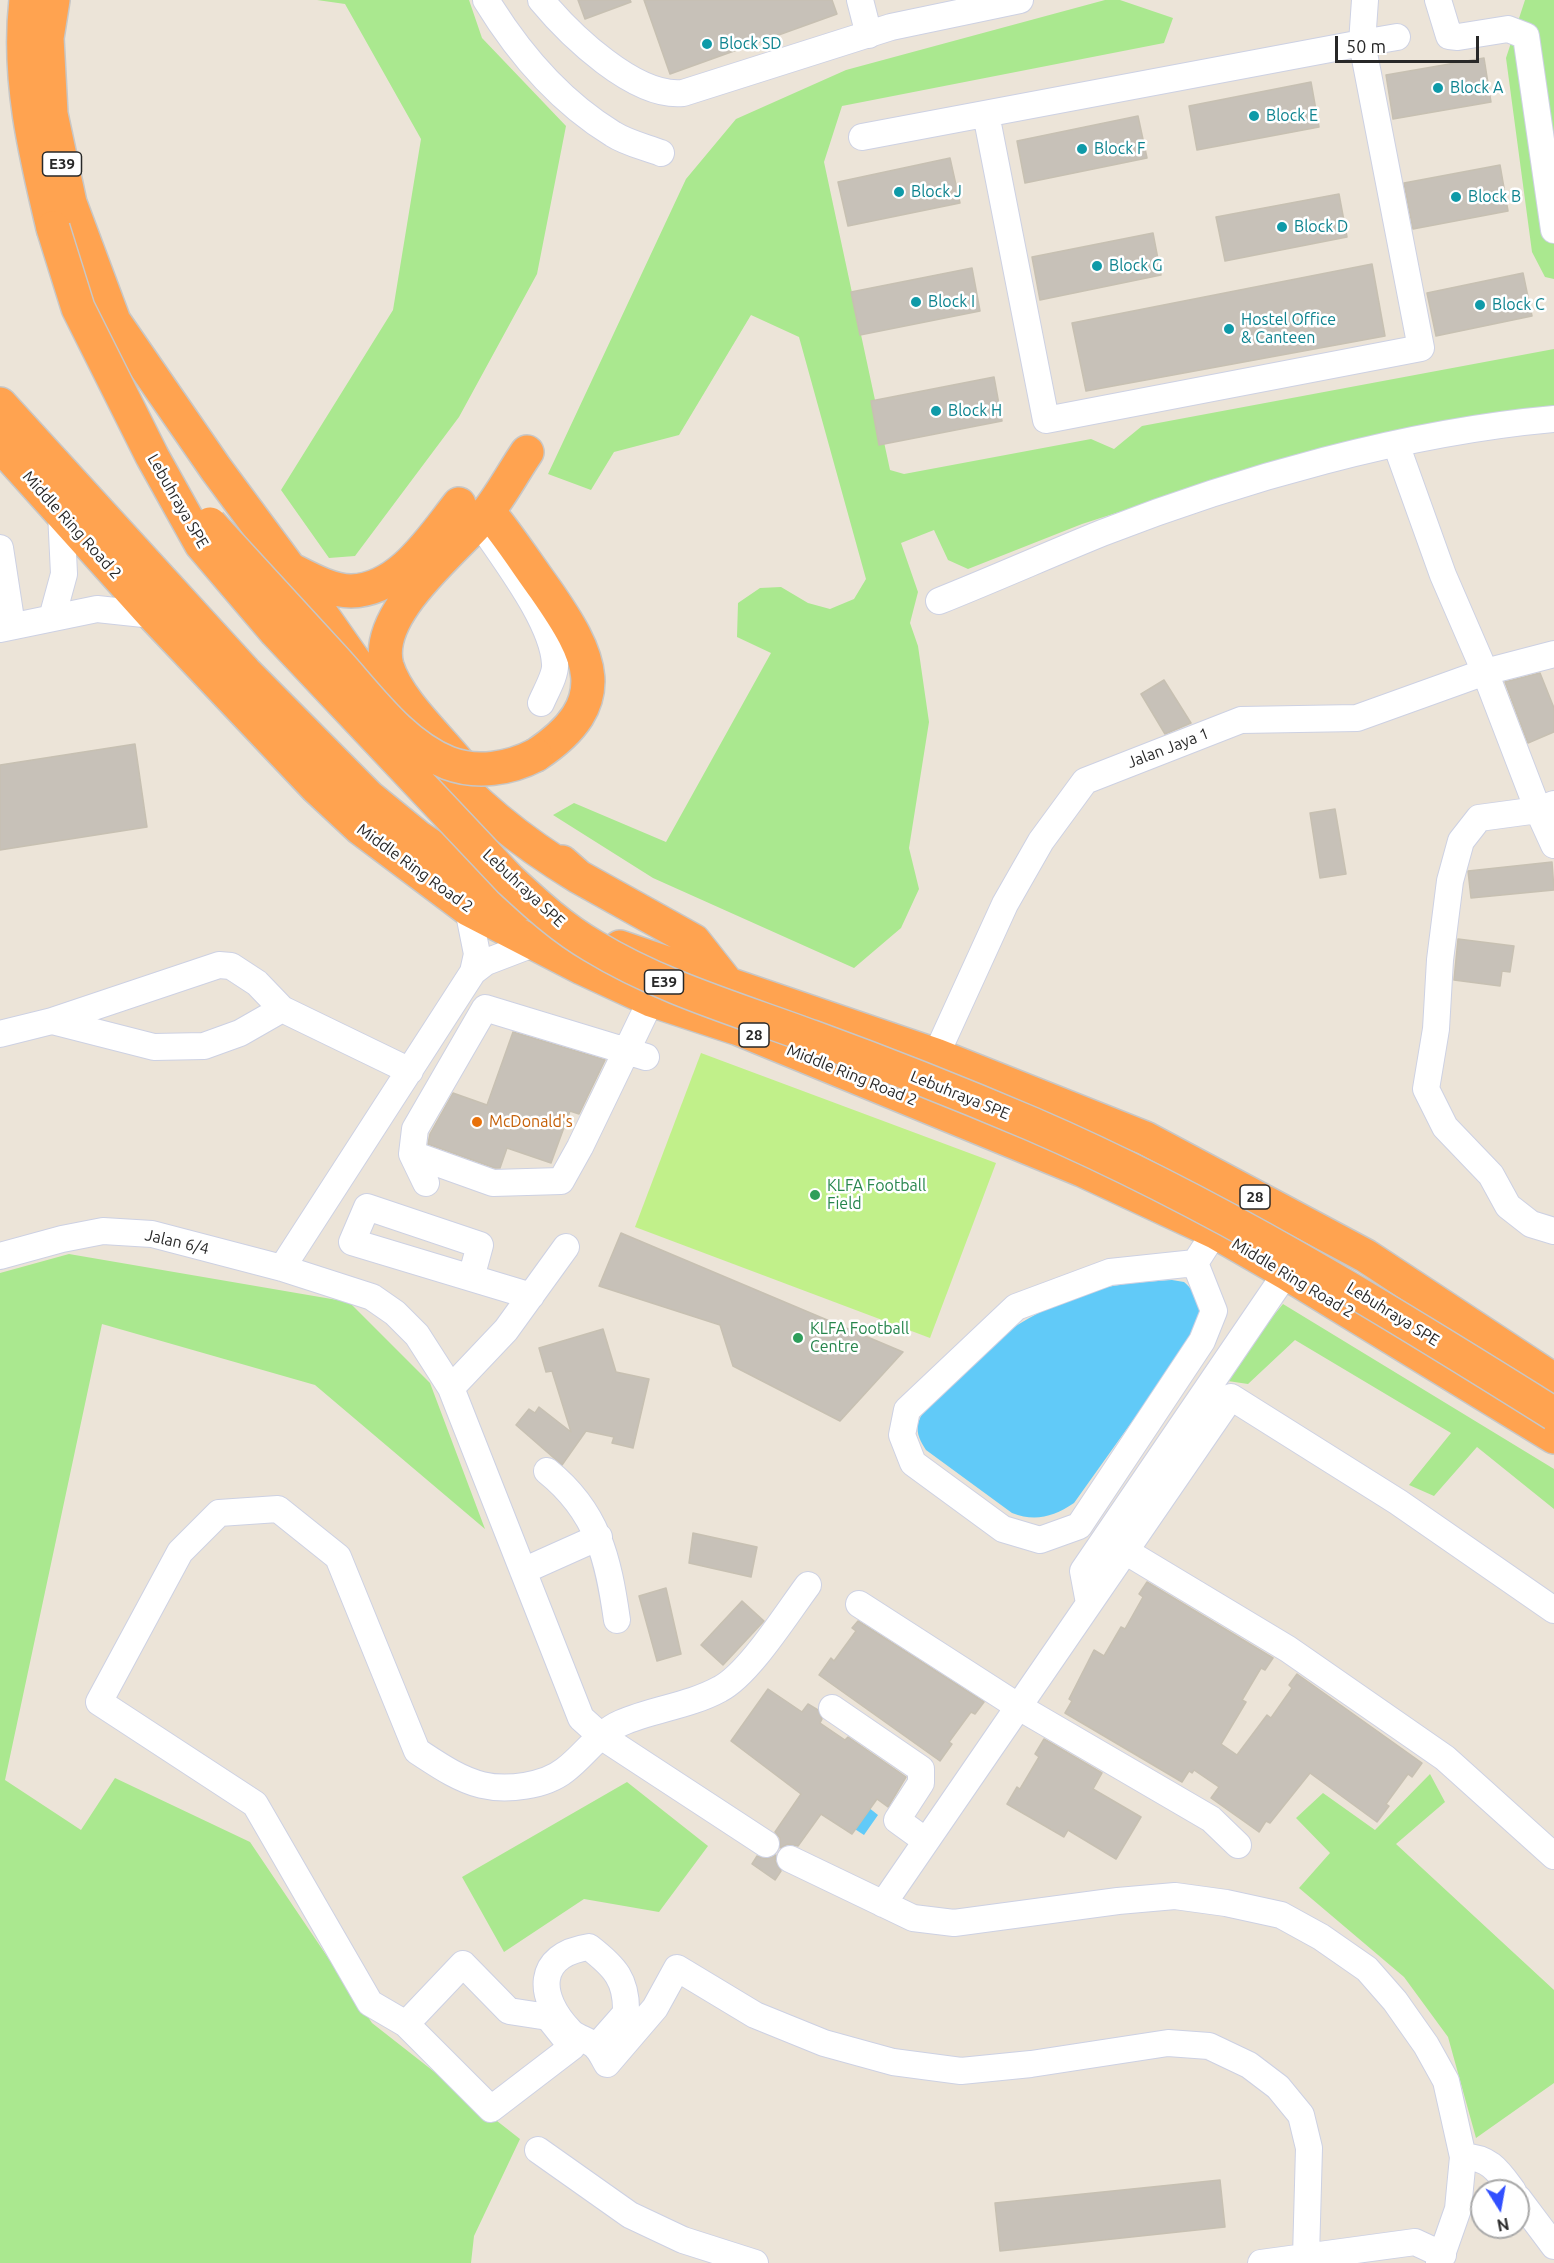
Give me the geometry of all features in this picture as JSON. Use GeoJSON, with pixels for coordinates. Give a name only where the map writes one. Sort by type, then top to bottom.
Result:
{"type":"FeatureCollection","features":[{"type":"Feature","properties":{"kind":"highway","name":"Lebuhraya SPE"},"geometry":{"type":"LineString","coordinates":[[26,0],[23,21],[25,79],[33,145],[53,228],[78,308],[190,527],[224,573],[510,880],[551,918],[594,947],[667,983],[929,1082],[1035,1125],[1139,1175],[1345,1284],[1554,1414]]}},
{"type":"Feature","properties":{"kind":"highway","name":"Lebuhraya SPE"},"geometry":{"type":"LineString","coordinates":[[52,0],[47,38],[51,114],[70,203],[114,321],[216,469],[290,569],[390,712],[468,796],[504,828],[579,878]]}},
{"type":"Feature","properties":{"kind":"highway","name":"Middle Ring Road 2"},"geometry":{"type":"LineString","coordinates":[[0,404],[245,672],[381,808],[418,837],[481,879],[580,929],[665,964],[728,983],[936,1054],[1145,1138],[1366,1256],[1554,1380]]}},
{"type":"Feature","properties":{"kind":"highway","name":"Middle Ring Road 2"},"geometry":{"type":"LineString","coordinates":[[0,445],[153,615],[316,787],[360,828],[468,909],[533,944],[651,1000],[739,1029],[1060,1161],[1215,1232],[1554,1437]]}},
{"type":"Feature","properties":{"kind":"highway"},"geometry":{"type":"LineString","coordinates":[[527,452],[475,511],[397,614],[390,630],[387,664],[396,688],[482,790],[579,878],[694,940],[728,983]]}},
{"type":"Feature","properties":{"kind":"highway"},"geometry":{"type":"LineString","coordinates":[[152,456],[210,524],[388,718],[430,754],[448,763],[481,770],[521,763],[554,743],[571,726],[583,707],[588,691],[581,646],[571,627],[475,511]]}},
{"type":"Feature","properties":{"kind":"highway"},"geometry":{"type":"LineString","coordinates":[[290,569],[316,582],[350,591],[379,585],[475,511]]}},
{"type":"Feature","properties":{"kind":"street"},"geometry":{"type":"LineString","coordinates":[[486,0],[513,43],[573,106],[615,136],[661,153]]}},
{"type":"Feature","properties":{"kind":"street"},"geometry":{"type":"LineString","coordinates":[[541,0],[593,51],[633,80],[668,95],[683,93],[891,27],[1020,0]]}},
{"type":"Feature","properties":{"kind":"street"},"geometry":{"type":"LineString","coordinates":[[860,0],[868,34]]}},
{"type":"Feature","properties":{"kind":"street"},"geometry":{"type":"LineString","coordinates":[[986,114],[1046,420],[1421,348],[1362,43],[1365,0]]}},
{"type":"Feature","properties":{"kind":"street"},"geometry":{"type":"LineString","coordinates":[[1438,0],[1449,36],[1458,37],[1508,28],[1526,36],[1554,231]]}},
{"type":"Feature","properties":{"kind":"street"},"geometry":{"type":"LineString","coordinates":[[862,137],[1397,37]]}},
{"type":"Feature","properties":{"kind":"street"},"geometry":{"type":"LineString","coordinates":[[939,601],[1103,533],[1218,492],[1396,444],[1495,424],[1554,419]]}},
{"type":"Feature","properties":{"kind":"street"},"geometry":{"type":"LineString","coordinates":[[1396,444],[1443,575],[1546,807],[1554,845]]}},
{"type":"Feature","properties":{"kind":"street"},"geometry":{"type":"LineString","coordinates":[[475,511],[538,612],[548,639],[555,665],[541,703]]}},
{"type":"Feature","properties":{"kind":"street"},"geometry":{"type":"LineString","coordinates":[[52,618],[64,574],[61,512]]}},
{"type":"Feature","properties":{"kind":"street"},"geometry":{"type":"LineString","coordinates":[[0,548],[6,628],[97,609],[153,615]]}},
{"type":"Feature","properties":{"kind":"street","name":"Jalan Jaya 1"},"geometry":{"type":"LineString","coordinates":[[936,1054],[1005,904],[1041,841],[1084,782],[1241,720],[1358,718],[1485,672],[1554,654]]}},
{"type":"Feature","properties":{"kind":"street"},"geometry":{"type":"LineString","coordinates":[[1546,807],[1479,818],[1461,841],[1450,881],[1440,960],[1436,1029],[1426,1089],[1445,1127],[1491,1175],[1508,1206],[1531,1224],[1554,1231]]}},
{"type":"Feature","properties":{"kind":"street"},"geometry":{"type":"LineString","coordinates":[[282,1268],[473,972],[477,954],[468,909]]}},
{"type":"Feature","properties":{"kind":"street"},"geometry":{"type":"LineString","coordinates":[[473,972],[486,962],[533,944]]}},
{"type":"Feature","properties":{"kind":"street"},"geometry":{"type":"LineString","coordinates":[[0,1034],[52,1021],[219,965],[231,966],[257,983],[282,1009],[410,1071]]}},
{"type":"Feature","properties":{"kind":"street"},"geometry":{"type":"LineString","coordinates":[[412,1154],[493,1183],[561,1181],[637,1054],[651,1000]]}},
{"type":"Feature","properties":{"kind":"street"},"geometry":{"type":"LineString","coordinates":[[426,1183],[412,1154],[415,1129],[485,1008],[637,1054]]}},
{"type":"Feature","properties":{"kind":"street"},"geometry":{"type":"LineString","coordinates":[[52,1021],[154,1047],[204,1046],[240,1033],[282,1009]]}},
{"type":"Feature","properties":{"kind":"street"},"geometry":{"type":"LineString","coordinates":[[436,1031],[463,1045]]}},
{"type":"Feature","properties":{"kind":"street","name":"Jalan 6/4"},"geometry":{"type":"LineString","coordinates":[[0,1256],[62,1239],[113,1232],[152,1234],[282,1268],[372,1297],[395,1313],[417,1335],[451,1388],[581,1718],[601,1736],[766,1844]]}},
{"type":"Feature","properties":{"kind":"street"},"geometry":{"type":"LineString","coordinates":[[1195,1263],[1215,1232]]}},
{"type":"Feature","properties":{"kind":"street"},"geometry":{"type":"LineString","coordinates":[[451,1388],[506,1330],[566,1247]]}},
{"type":"Feature","properties":{"kind":"street"},"geometry":{"type":"LineString","coordinates":[[1195,1263],[1214,1311],[1202,1341],[1079,1526],[1040,1540],[1003,1529],[913,1463],[902,1435],[907,1410],[1016,1307],[1110,1272],[1195,1263]]}},
{"type":"Feature","properties":{"kind":"street"},"geometry":{"type":"LineString","coordinates":[[1089,1603],[1083,1571],[1286,1273]]}},
{"type":"Feature","properties":{"kind":"street"},"geometry":{"type":"LineString","coordinates":[[471,1278],[531,1296]]}},
{"type":"Feature","properties":{"kind":"street"},"geometry":{"type":"LineString","coordinates":[[883,1904],[1231,1397],[1398,1502],[1554,1610]]}},
{"type":"Feature","properties":{"kind":"street"},"geometry":{"type":"LineString","coordinates":[[547,1471],[568,1488],[588,1514],[599,1537],[611,1579],[616,1620]]}},
{"type":"Feature","properties":{"kind":"street"},"geometry":{"type":"LineString","coordinates":[[406,2024],[463,1964],[509,2011],[548,2017],[572,2047],[491,2109],[406,2024],[370,2003],[255,1804],[99,1702],[180,1552],[219,1513],[278,1509],[338,1557],[417,1751],[444,1769],[482,1785],[513,1786],[543,1782],[563,1772],[601,1736],[621,1723],[701,1699],[722,1689],[740,1674],[808,1585]]}},
{"type":"Feature","properties":{"kind":"street"},"geometry":{"type":"LineString","coordinates":[[523,1571],[599,1537]]}},
{"type":"Feature","properties":{"kind":"street"},"geometry":{"type":"LineString","coordinates":[[1125,1551],[1288,1649],[1445,1758],[1554,1856]]}},
{"type":"Feature","properties":{"kind":"street"},"geometry":{"type":"LineString","coordinates":[[859,1604],[1019,1707],[1212,1819],[1238,1845]]}},
{"type":"Feature","properties":{"kind":"street"},"geometry":{"type":"LineString","coordinates":[[832,1708],[921,1769],[921,1784],[897,1820],[926,1841]]}},
{"type":"Feature","properties":{"kind":"street"},"geometry":{"type":"LineString","coordinates":[[790,1859],[913,1918],[954,1923],[1118,1901],[1175,1896],[1226,1903],[1281,1915],[1321,1937],[1367,1970],[1395,2001],[1426,2045],[1446,2081],[1463,2157],[1458,2209],[1441,2259],[1415,2242],[1261,2263]]}},
{"type":"Feature","properties":{"kind":"street"},"geometry":{"type":"LineString","coordinates":[[602,2055],[655,2008],[677,1968],[755,2015],[824,2043],[893,2062],[961,2071],[1031,2064],[1168,2043],[1209,2046],[1249,2066],[1278,2087],[1301,2115],[1309,2148],[1306,2257]]}},
{"type":"Feature","properties":{"kind":"street"},"geometry":{"type":"LineString","coordinates":[[538,2150],[630,2215],[683,2240],[755,2263]]}},
{"type":"Feature","properties":{"kind":"street"},"geometry":{"type":"LineString","coordinates":[[1463,2157],[1476,2157],[1494,2165],[1504,2179]]}},
{"type":"Feature","properties":{"kind":"street"},"geometry":{"type":"LineString","coordinates":[[1530,2214],[1554,2246]]}},
{"type":"Feature","properties":{"kind":"green space"},"geometry":{"type":"Polygon","coordinates":[[[317,0],[469,0],[482,38],[566,126],[537,274],[459,417],[355,556],[329,558],[281,490],[393,310],[421,139],[345,4],[317,0]]]}},
{"type":"Feature","properties":{"kind":"green space"},"geometry":{"type":"Polygon","coordinates":[[[1105,0],[1120,0],[1173,18],[1164,43],[842,106],[824,162],[890,470],[904,474],[1091,439],[1114,449],[1142,426],[1554,349],[1554,408],[1468,417],[1262,466],[1082,524],[968,569],[948,560],[934,530],[901,543],[918,592],[910,623],[918,646],[929,722],[909,848],[919,889],[901,928],[854,968],[653,878],[553,815],[574,803],[666,842],[771,653],[737,637],[738,603],[760,588],[781,587],[808,603],[830,609],[854,599],[866,579],[799,337],[751,315],[679,435],[614,452],[591,490],[548,474],[686,179],[736,119],[846,70],[1105,0]]]}},
{"type":"Feature","properties":{"kind":"green space"},"geometry":{"type":"Polygon","coordinates":[[[1525,0],[1554,0],[1554,279],[1545,277],[1532,252],[1506,58],[1525,0]]]}},
{"type":"Feature","properties":{"kind":"green space","name":"KLFA Football Field"},"geometry":{"type":"Polygon","coordinates":[[[701,1053],[996,1163],[930,1338],[635,1227],[701,1053]]]}},
{"type":"Feature","properties":{"kind":"green space"},"geometry":{"type":"Polygon","coordinates":[[[69,1254],[349,1302],[430,1383],[485,1529],[315,1385],[102,1324],[5,1780],[81,1830],[115,1778],[250,1842],[372,2023],[520,2139],[474,2236],[471,2263],[0,2263],[0,1273],[69,1254]]]}},
{"type":"Feature","properties":{"kind":"green space"},"geometry":{"type":"Polygon","coordinates":[[[1283,1304],[1554,1469],[1554,1509],[1477,1447],[1434,1496],[1409,1485],[1451,1433],[1295,1340],[1248,1384],[1221,1380],[1283,1304]]]}},
{"type":"Feature","properties":{"kind":"green space"},"geometry":{"type":"Polygon","coordinates":[[[1430,1774],[1445,1802],[1396,1844],[1554,1990],[1554,2083],[1476,2138],[1448,2037],[1404,1977],[1299,1888],[1330,1853],[1296,1818],[1323,1793],[1375,1830],[1430,1774]]]}},
{"type":"Feature","properties":{"kind":"green space"},"geometry":{"type":"Polygon","coordinates":[[[627,1782],[708,1846],[659,1912],[584,1899],[504,1952],[462,1877],[627,1782]]]}},
{"type":"Feature","properties":{"kind":"water"},"geometry":{"type":"Polygon","coordinates":[[[1172,1280],[1184,1282],[1194,1292],[1200,1309],[1198,1329],[1074,1503],[1059,1512],[1044,1517],[1020,1516],[1012,1513],[926,1450],[918,1431],[922,1415],[946,1383],[980,1351],[999,1337],[1039,1313],[1081,1294],[1114,1286],[1172,1280]]]}},
{"type":"Feature","properties":{"kind":"water"},"geometry":{"type":"Polygon","coordinates":[[[805,1797],[863,1803],[878,1815],[864,1835],[805,1797]]]}},
{"type":"Feature","properties":{"kind":"building"},"geometry":{"type":"Polygon","coordinates":[[[578,0],[630,0],[631,2],[585,19],[578,0]]]}},
{"type":"Feature","properties":{"kind":"building","name":"Block SD"},"geometry":{"type":"Polygon","coordinates":[[[644,0],[832,0],[837,14],[670,74],[644,0]]]}},
{"type":"Feature","properties":{"kind":"building","name":"Block A"},"geometry":{"type":"Polygon","coordinates":[[[1484,58],[1491,102],[1393,119],[1386,75],[1484,58]]]}},
{"type":"Feature","properties":{"kind":"building","name":"Block E"},"geometry":{"type":"Polygon","coordinates":[[[1311,82],[1319,127],[1197,150],[1189,106],[1311,82]]]}},
{"type":"Feature","properties":{"kind":"building","name":"Block F"},"geometry":{"type":"Polygon","coordinates":[[[1138,116],[1147,158],[1025,183],[1017,141],[1138,116]]]}},
{"type":"Feature","properties":{"kind":"building","name":"Block J"},"geometry":{"type":"Polygon","coordinates":[[[950,158],[960,203],[848,226],[838,182],[950,158]]]}},
{"type":"Feature","properties":{"kind":"building","name":"Block B"},"geometry":{"type":"Polygon","coordinates":[[[1500,165],[1508,211],[1413,229],[1404,183],[1500,165]]]}},
{"type":"Feature","properties":{"kind":"building","name":"Block D"},"geometry":{"type":"Polygon","coordinates":[[[1339,194],[1347,237],[1225,261],[1216,217],[1339,194]]]}},
{"type":"Feature","properties":{"kind":"building","name":"Block G"},"geometry":{"type":"Polygon","coordinates":[[[1153,233],[1161,275],[1040,300],[1032,257],[1153,233]]]}},
{"type":"Feature","properties":{"kind":"building","name":"Hostel Office & Canteen"},"geometry":{"type":"Polygon","coordinates":[[[1372,264],[1385,336],[1086,391],[1072,323],[1372,264]]]}},
{"type":"Feature","properties":{"kind":"building","name":"Block I"},"geometry":{"type":"Polygon","coordinates":[[[972,268],[980,311],[860,335],[851,292],[972,268]]]}},
{"type":"Feature","properties":{"kind":"building","name":"Block C"},"geometry":{"type":"Polygon","coordinates":[[[1523,273],[1532,316],[1436,336],[1427,293],[1523,273]]]}},
{"type":"Feature","properties":{"kind":"building","name":"Block H"},"geometry":{"type":"Polygon","coordinates":[[[994,377],[1002,421],[879,445],[871,401],[994,377]]]}},
{"type":"Feature","properties":{"kind":"building"},"geometry":{"type":"Polygon","coordinates":[[[1540,673],[1554,708],[1554,732],[1528,743],[1505,682],[1540,673]]]}},
{"type":"Feature","properties":{"kind":"building"},"geometry":{"type":"Polygon","coordinates":[[[1164,680],[1191,723],[1165,734],[1141,694],[1164,680]]]}},
{"type":"Feature","properties":{"kind":"building"},"geometry":{"type":"Polygon","coordinates":[[[135,744],[147,827],[0,850],[0,765],[135,744]]]}},
{"type":"Feature","properties":{"kind":"building"},"geometry":{"type":"Polygon","coordinates":[[[1335,809],[1346,874],[1320,878],[1310,813],[1335,809]]]}},
{"type":"Feature","properties":{"kind":"building"},"geometry":{"type":"Polygon","coordinates":[[[1552,862],[1554,890],[1471,898],[1468,871],[1552,862]]]}},
{"type":"Feature","properties":{"kind":"building"},"geometry":{"type":"Polygon","coordinates":[[[1458,939],[1514,946],[1510,972],[1502,971],[1500,986],[1454,980],[1458,939]]]}},
{"type":"Feature","properties":{"kind":"building"},"geometry":{"type":"Polygon","coordinates":[[[513,1032],[605,1060],[579,1114],[570,1111],[551,1163],[507,1148],[500,1168],[495,1168],[428,1144],[430,1134],[453,1093],[487,1105],[513,1032]]]}},
{"type":"Feature","properties":{"kind":"building","name":"KLFA Football Centre"},"geometry":{"type":"Polygon","coordinates":[[[621,1233],[903,1352],[840,1421],[733,1366],[720,1325],[599,1286],[621,1233]]]}},
{"type":"Feature","properties":{"kind":"building"},"geometry":{"type":"Polygon","coordinates":[[[603,1329],[616,1372],[649,1379],[633,1448],[612,1443],[614,1437],[586,1431],[562,1465],[516,1425],[529,1409],[535,1413],[539,1407],[571,1432],[552,1371],[546,1372],[539,1348],[603,1329]]]}},
{"type":"Feature","properties":{"kind":"building"},"geometry":{"type":"Polygon","coordinates":[[[693,1533],[757,1547],[751,1577],[689,1563],[693,1533]]]}},
{"type":"Feature","properties":{"kind":"building"},"geometry":{"type":"Polygon","coordinates":[[[1147,1582],[1273,1658],[1265,1670],[1261,1668],[1242,1700],[1246,1702],[1221,1744],[1237,1755],[1267,1715],[1271,1718],[1292,1688],[1289,1685],[1297,1674],[1422,1763],[1412,1777],[1408,1774],[1386,1804],[1389,1806],[1377,1822],[1310,1773],[1270,1823],[1266,1821],[1259,1832],[1211,1798],[1219,1787],[1194,1770],[1192,1773],[1189,1771],[1182,1782],[1065,1713],[1072,1701],[1069,1699],[1094,1650],[1104,1656],[1121,1627],[1125,1629],[1143,1597],[1139,1594],[1147,1582]]]}},
{"type":"Feature","properties":{"kind":"building"},"geometry":{"type":"Polygon","coordinates":[[[666,1588],[681,1654],[657,1661],[639,1596],[666,1588]]]}},
{"type":"Feature","properties":{"kind":"building"},"geometry":{"type":"Polygon","coordinates":[[[742,1601],[764,1621],[723,1665],[701,1645],[742,1601]]]}},
{"type":"Feature","properties":{"kind":"building"},"geometry":{"type":"Polygon","coordinates":[[[858,1621],[984,1702],[975,1714],[971,1712],[949,1742],[952,1744],[940,1761],[819,1675],[831,1658],[834,1661],[856,1631],[852,1628],[858,1621]]]}},
{"type":"Feature","properties":{"kind":"building"},"geometry":{"type":"Polygon","coordinates":[[[768,1689],[802,1712],[808,1704],[818,1710],[822,1719],[820,1723],[845,1740],[848,1737],[906,1777],[888,1807],[877,1799],[852,1834],[821,1814],[798,1846],[788,1844],[780,1848],[780,1838],[775,1832],[801,1794],[731,1741],[768,1689]]]}},
{"type":"Feature","properties":{"kind":"building"},"geometry":{"type":"Polygon","coordinates":[[[1044,1739],[1102,1773],[1093,1789],[1141,1817],[1116,1859],[1068,1830],[1064,1837],[1007,1804],[1017,1787],[1020,1789],[1039,1757],[1035,1754],[1044,1739]]]}},
{"type":"Feature","properties":{"kind":"building"},"geometry":{"type":"Polygon","coordinates":[[[776,1855],[775,1861],[781,1871],[775,1880],[752,1864],[757,1856],[766,1859],[776,1855]]]}},
{"type":"Feature","properties":{"kind":"building"},"geometry":{"type":"Polygon","coordinates":[[[1220,2180],[1225,2227],[1000,2251],[995,2203],[1220,2180]]]}},
{"type":"Feature","properties":{"kind":"place","name":"Block SD"},"geometry":{"type":"Point","coordinates":[707,44]}},
{"type":"Feature","properties":{"kind":"place","name":"Block A"},"geometry":{"type":"Point","coordinates":[1438,88]}},
{"type":"Feature","properties":{"kind":"place","name":"Block E"},"geometry":{"type":"Point","coordinates":[1254,116]}},
{"type":"Feature","properties":{"kind":"place","name":"Block F"},"geometry":{"type":"Point","coordinates":[1082,149]}},
{"type":"Feature","properties":{"kind":"place","name":"Block J"},"geometry":{"type":"Point","coordinates":[899,192]}},
{"type":"Feature","properties":{"kind":"place","name":"Block B"},"geometry":{"type":"Point","coordinates":[1456,197]}},
{"type":"Feature","properties":{"kind":"place","name":"Block D"},"geometry":{"type":"Point","coordinates":[1282,227]}},
{"type":"Feature","properties":{"kind":"place","name":"Block G"},"geometry":{"type":"Point","coordinates":[1097,266]}},
{"type":"Feature","properties":{"kind":"place","name":"Block I"},"geometry":{"type":"Point","coordinates":[916,302]}},
{"type":"Feature","properties":{"kind":"place","name":"Block C"},"geometry":{"type":"Point","coordinates":[1480,305]}},
{"type":"Feature","properties":{"kind":"place","name":"Hostel Office & Canteen"},"geometry":{"type":"Point","coordinates":[1229,329]}},
{"type":"Feature","properties":{"kind":"place","name":"Block H"},"geometry":{"type":"Point","coordinates":[936,411]}},
{"type":"Feature","properties":{"kind":"place","name":"McDonald's"},"geometry":{"type":"Point","coordinates":[477,1122]}},
{"type":"Feature","properties":{"kind":"place","name":"KLFA Football Field"},"geometry":{"type":"Point","coordinates":[815,1195]}},
{"type":"Feature","properties":{"kind":"place","name":"KLFA Football Centre"},"geometry":{"type":"Point","coordinates":[798,1338]}}]}
